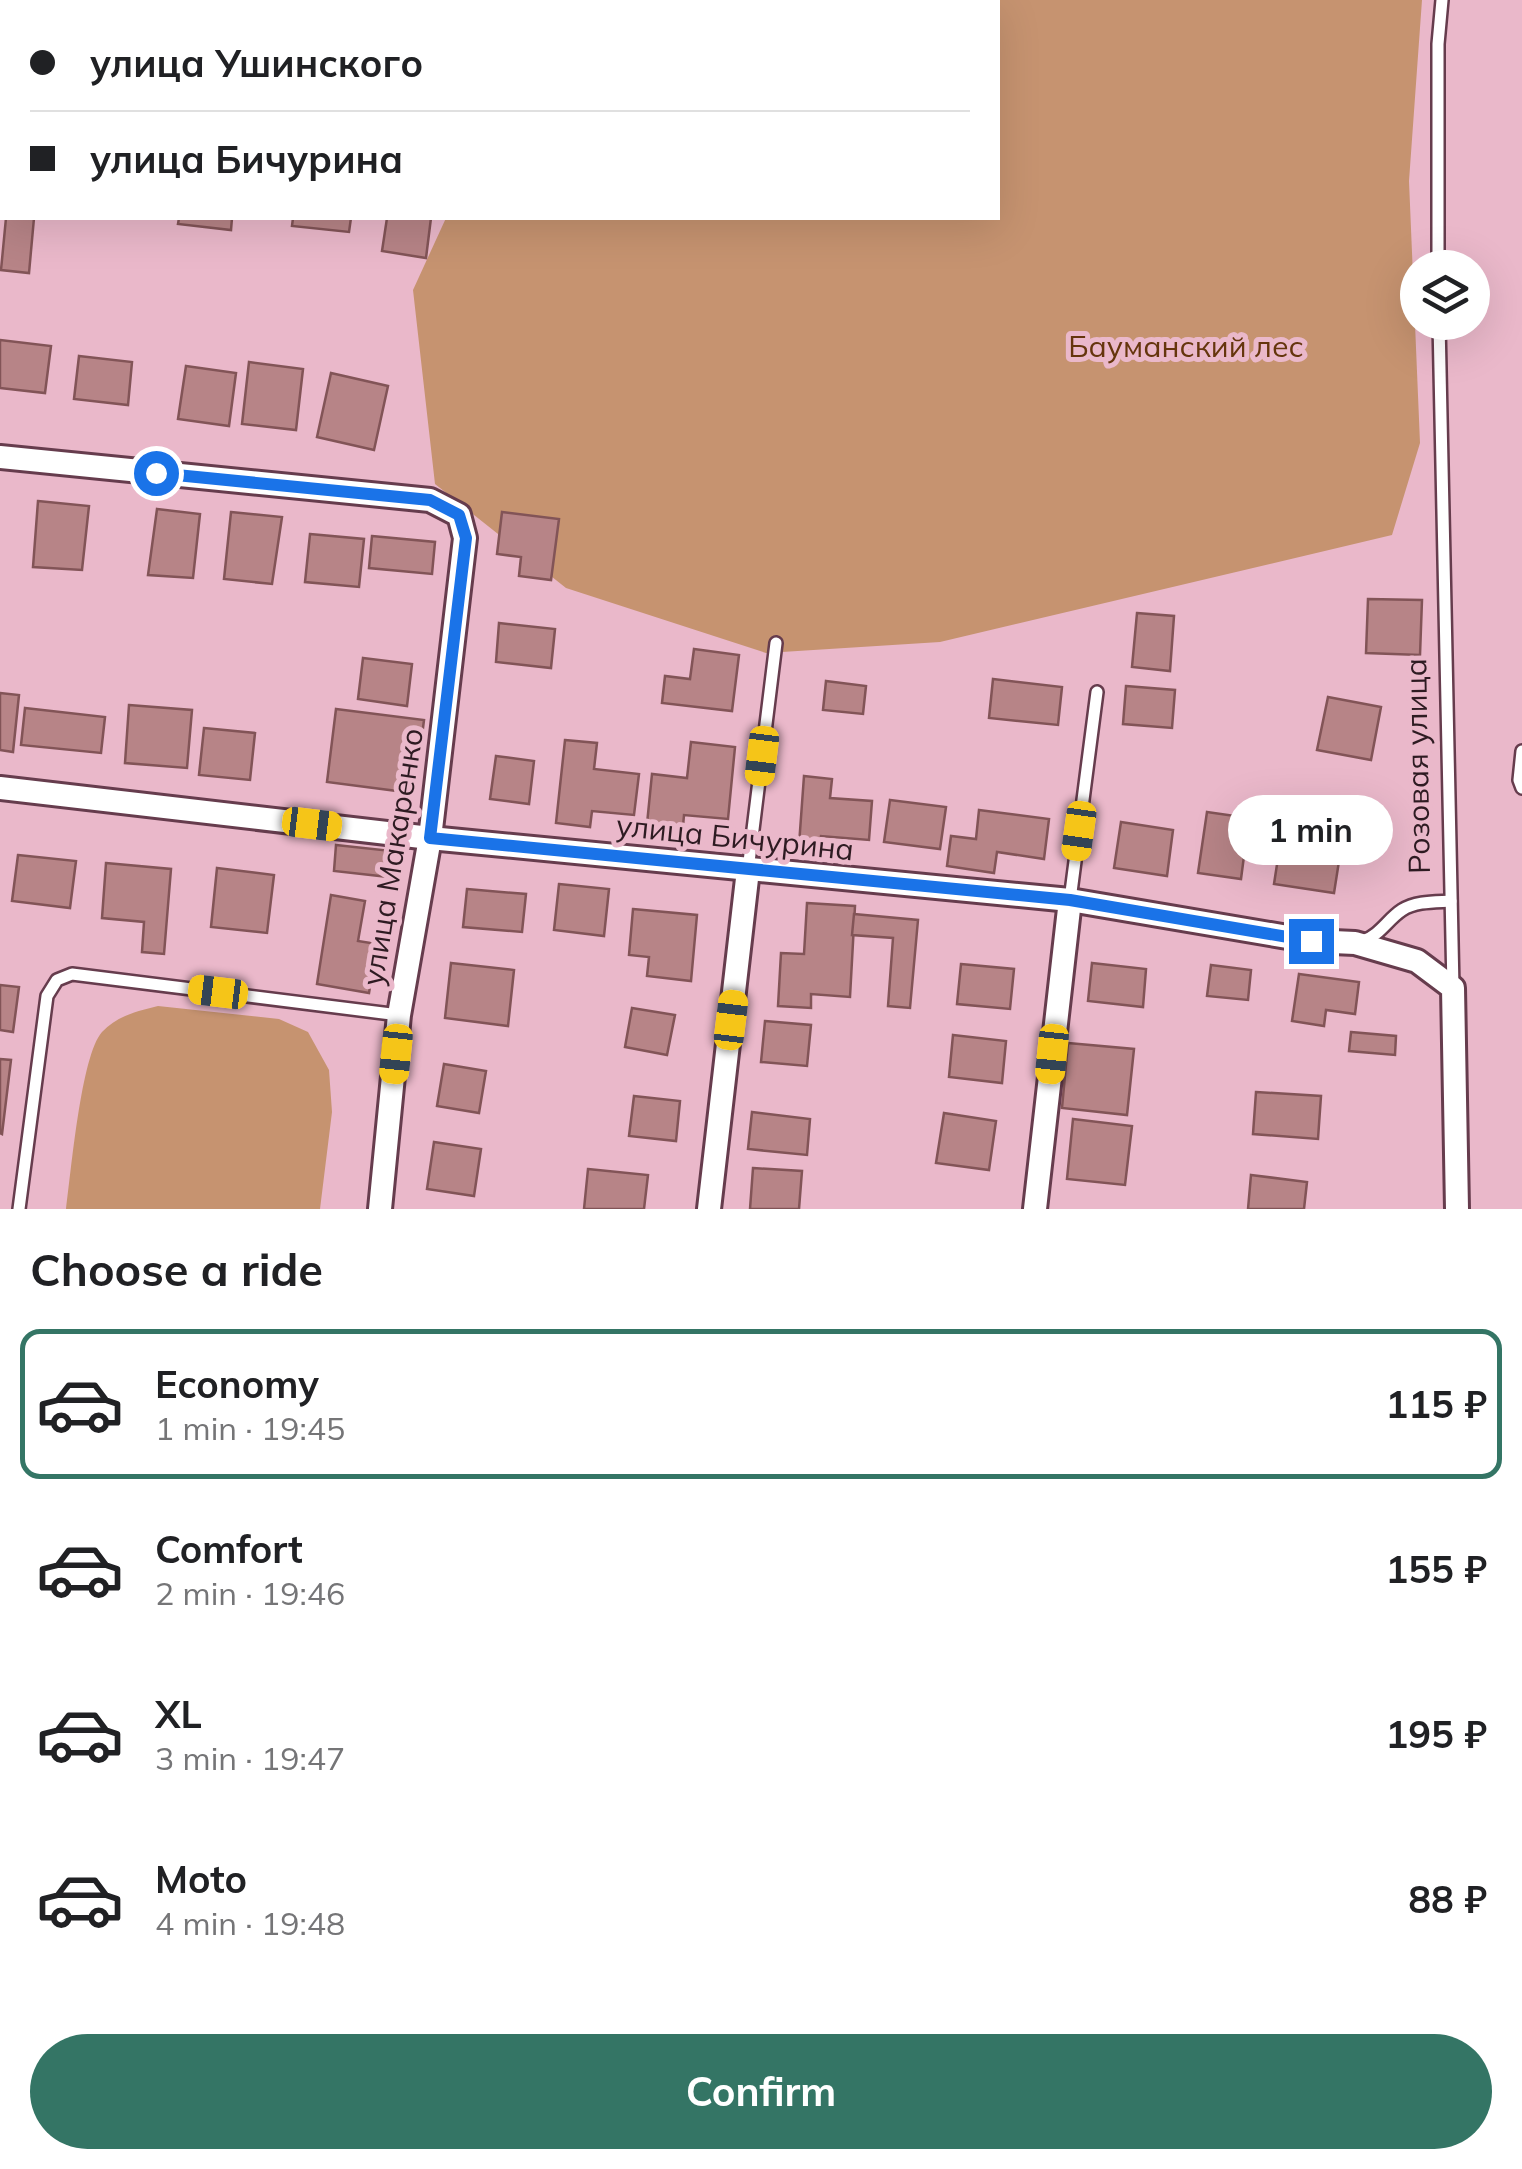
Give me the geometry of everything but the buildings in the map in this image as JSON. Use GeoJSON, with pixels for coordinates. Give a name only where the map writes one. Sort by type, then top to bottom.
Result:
{"type":"FeatureCollection","features":[{"type":"Feature","properties":{"kind":"street","name":"улица Макаренко"},"geometry":{"type":"LineString","coordinates":[[0,457],[430,500],[459,515],[466,538],[430,838],[400,1014],[380,1209]]}},
{"type":"Feature","properties":{"kind":"street","name":"улица Бичурина"},"geometry":{"type":"LineString","coordinates":[[0,788],[430,838],[1070,900],[1311,941],[1354,943],[1416,961],[1453,988]]}},
{"type":"Feature","properties":{"kind":"street"},"geometry":{"type":"LineString","coordinates":[[709,1209],[748,870]]}},
{"type":"Feature","properties":{"kind":"street"},"geometry":{"type":"LineString","coordinates":[[1035,1209],[1070,900]]}},
{"type":"Feature","properties":{"kind":"street","name":"Розовая улица"},"geometry":{"type":"LineString","coordinates":[[1453,988],[1457,1209]]}},
{"type":"Feature","properties":{"kind":"lane"},"geometry":{"type":"LineString","coordinates":[[1438,250],[1438,44],[1442,0]]}},
{"type":"Feature","properties":{"kind":"lane","name":"Розовая улица"},"geometry":{"type":"LineString","coordinates":[[1439,340],[1453,988]]}},
{"type":"Feature","properties":{"kind":"lane"},"geometry":{"type":"LineString","coordinates":[[748,870],[776,643]]}},
{"type":"Feature","properties":{"kind":"lane"},"geometry":{"type":"LineString","coordinates":[[1070,900],[1097,692]]}},
{"type":"Feature","properties":{"kind":"lane"},"geometry":{"type":"LineString","coordinates":[[1522,751],[1522,788]]}},
{"type":"Feature","properties":{"kind":"lane"},"geometry":{"type":"LineString","coordinates":[[1354,943],[1373,938],[1403,909],[1423,902],[1451,901]]}},
{"type":"Feature","properties":{"kind":"lane"},"geometry":{"type":"LineString","coordinates":[[19,1209],[47,996],[57,980],[72,974],[400,1014]]}},
{"type":"Feature","properties":{"kind":"green space","name":"Бауманский лес"},"geometry":{"type":"Polygon","coordinates":[[[1000,0],[1422,0],[1409,181],[1412,250],[1400,250],[1400,340],[1416,340],[1420,443],[1392,535],[940,642],[766,653],[566,588],[435,484],[413,290],[445,220],[1000,220],[1000,0]]]}},
{"type":"Feature","properties":{"kind":"green space"},"geometry":{"type":"Polygon","coordinates":[[[158,1006],[279,1019],[308,1032],[329,1070],[332,1112],[320,1209],[66,1209],[83,1089],[95,1045],[114,1022],[158,1006]]]}},
{"type":"Feature","properties":{"kind":"route"},"geometry":{"type":"LineString","coordinates":[[156,473],[430,500],[459,515],[466,538],[430,838],[1070,900],[1311,941]]}}]}
